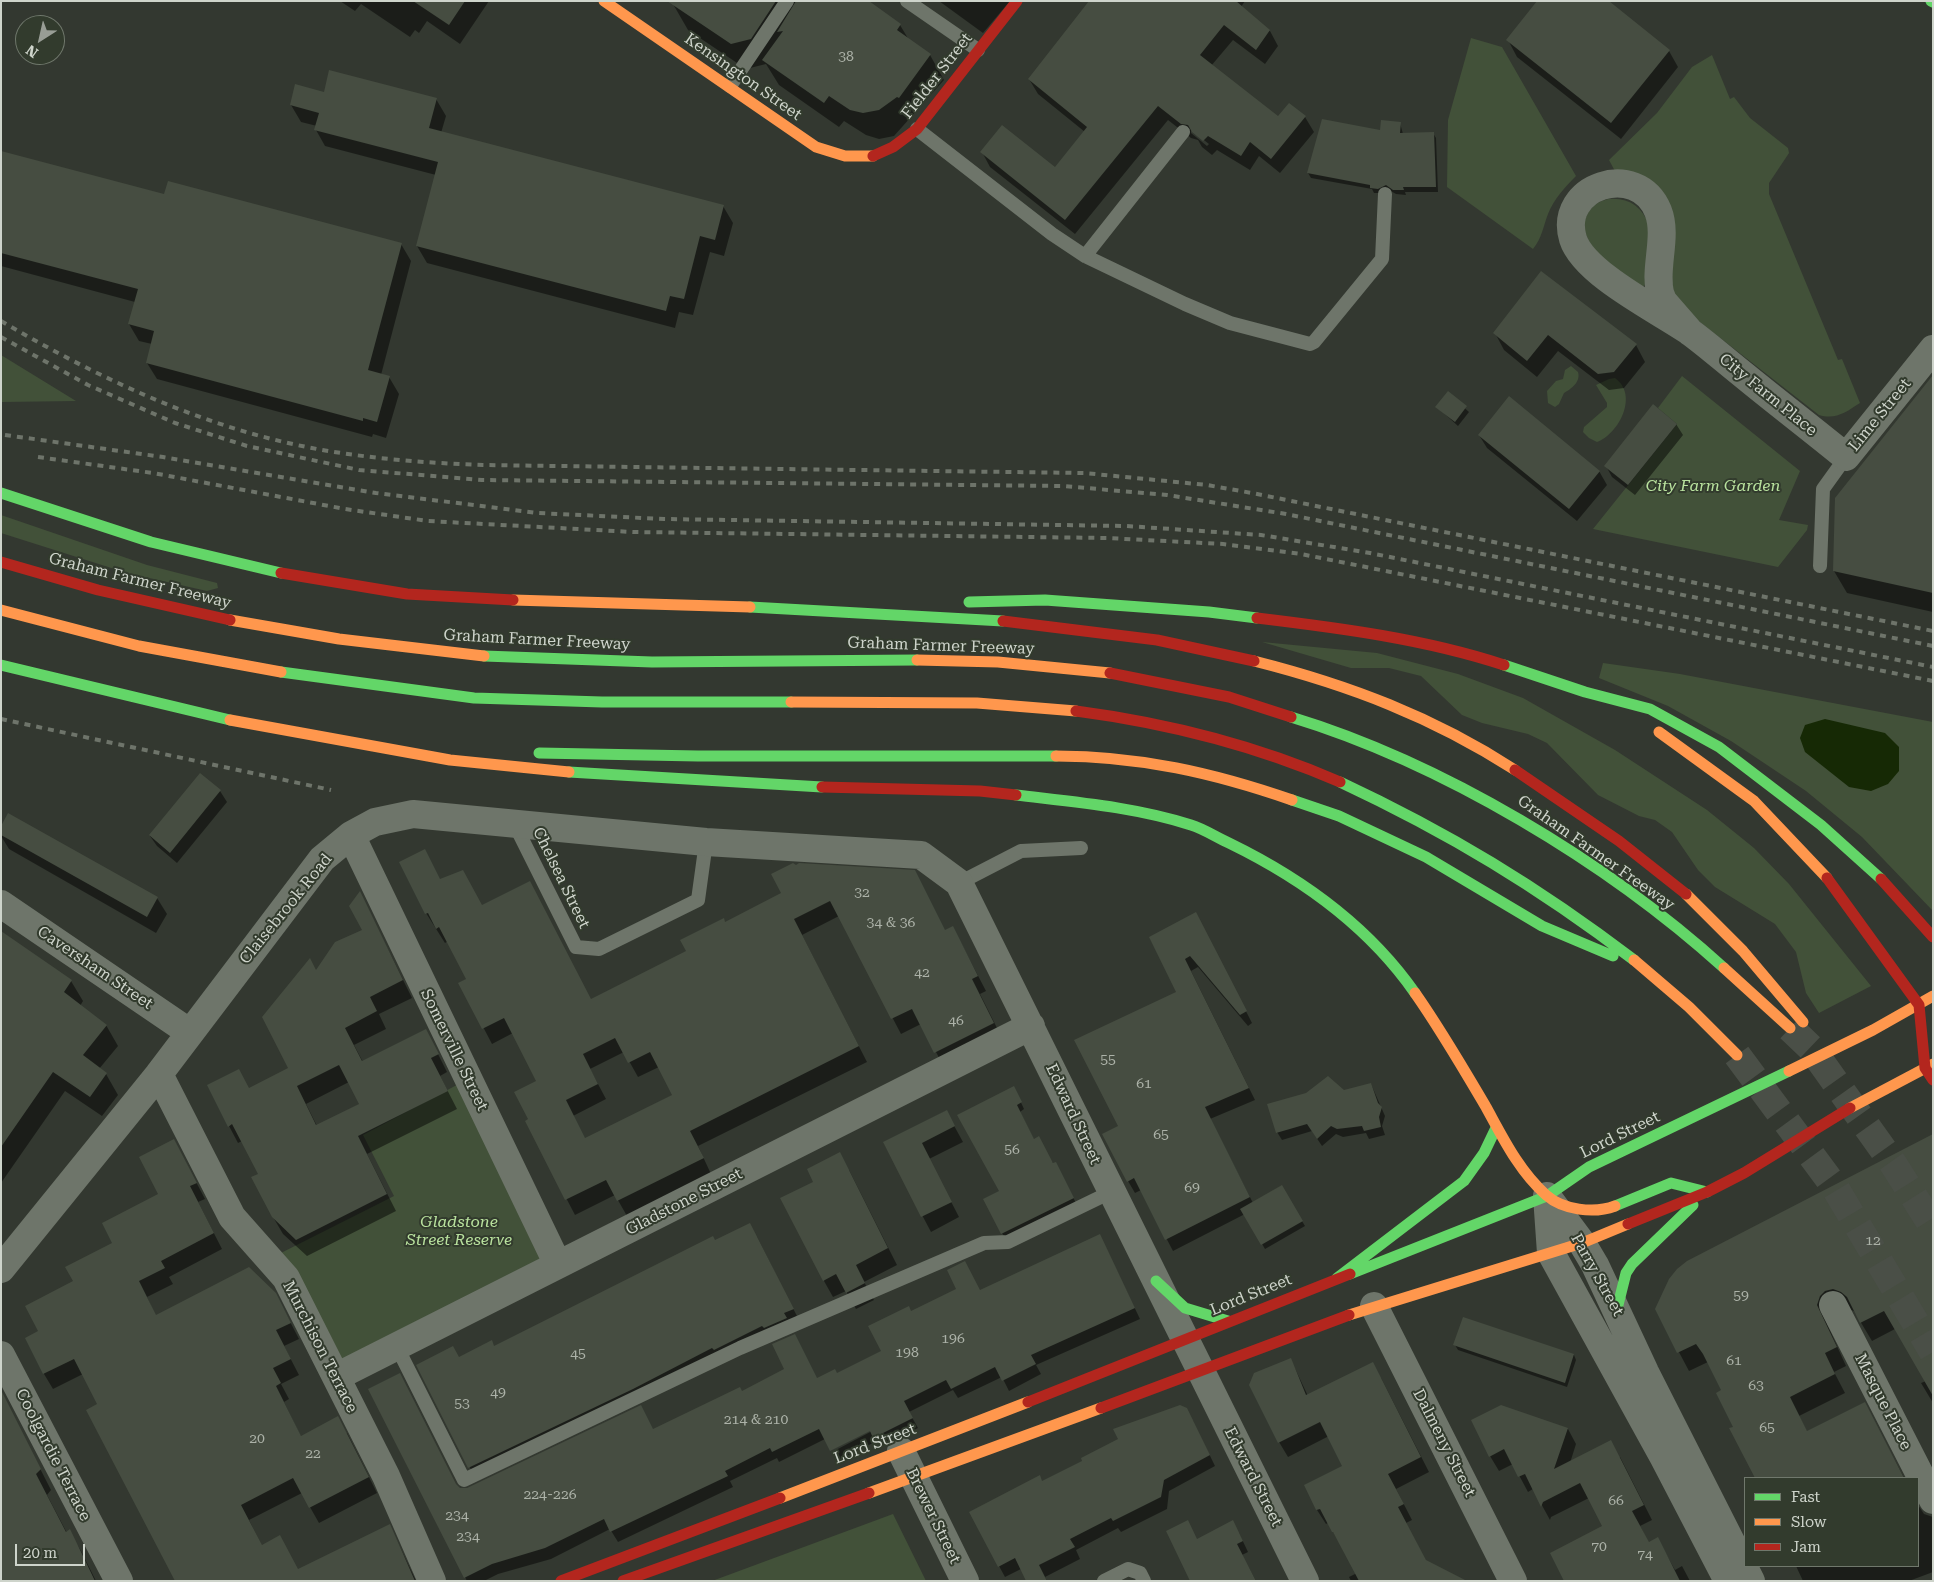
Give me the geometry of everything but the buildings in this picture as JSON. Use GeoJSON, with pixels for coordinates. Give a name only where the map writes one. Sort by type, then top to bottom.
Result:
{"type":"FeatureCollection","features":[{"type":"Feature","properties":{"kind":"main road","name":"Kensington Street"},"geometry":{"type":"LineString","coordinates":[[604,1],[730,86],[816,148],[835,155],[853,158],[871,157]]}},
{"type":"Feature","properties":{"kind":"main road","name":"Fielder Street"},"geometry":{"type":"LineString","coordinates":[[871,157],[886,152],[903,142],[917,128],[1017,1]]}},
{"type":"Feature","properties":{"kind":"main road"},"geometry":{"type":"LineString","coordinates":[[1,493],[66,516],[171,549],[287,575],[409,594],[539,602],[787,608],[1043,622],[1229,653],[1303,673],[1376,697],[1424,718],[1524,774],[1679,887],[1769,978],[1803,1022]]}},
{"type":"Feature","properties":{"kind":"main road","name":"Graham Farmer Freeway"},"geometry":{"type":"LineString","coordinates":[[1,562],[117,596],[203,615],[313,636],[400,648],[478,656],[585,661],[881,658],[1026,664],[1136,677],[1233,699],[1329,729],[1415,763],[1499,807],[1563,846],[1630,893],[1721,966],[1790,1028]]}},
{"type":"Feature","properties":{"kind":"main road"},"geometry":{"type":"LineString","coordinates":[[956,603],[1045,600],[1209,612],[1340,628],[1470,654],[1585,692],[1650,709],[1720,747],[1821,825],[1886,884],[1933,937]]}},
{"type":"Feature","properties":{"kind":"main road"},"geometry":{"type":"LineString","coordinates":[[787,608],[916,604]]}},
{"type":"Feature","properties":{"kind":"main road"},"geometry":{"type":"LineString","coordinates":[[1,610],[144,645],[282,674],[468,698],[623,703],[906,702],[1027,706],[1133,720],[1198,734],[1272,755],[1391,805],[1478,853],[1566,908],[1649,971],[1703,1018],[1738,1055]]}},
{"type":"Feature","properties":{"kind":"main road"},"geometry":{"type":"LineString","coordinates":[[1,666],[211,717],[450,760],[581,773],[834,788],[980,791],[1115,807],[1192,825],[1266,861],[1327,902],[1395,964],[1442,1031],[1518,1165],[1547,1196],[1565,1205],[1590,1211],[1609,1208],[1671,1183],[1707,1192]]}},
{"type":"Feature","properties":{"kind":"main road"},"geometry":{"type":"LineString","coordinates":[[1585,692],[1627,715]]}},
{"type":"Feature","properties":{"kind":"main road"},"geometry":{"type":"LineString","coordinates":[[1644,724],[1670,738],[1754,801],[1824,874],[1933,1024]]}},
{"type":"Feature","properties":{"kind":"main road"},"geometry":{"type":"LineString","coordinates":[[343,742],[438,746]]}},
{"type":"Feature","properties":{"kind":"main road"},"geometry":{"type":"LineString","coordinates":[[523,752],[698,756],[1097,756],[1171,765],[1262,789],[1340,816],[1426,858],[1542,926],[1649,971]]}},
{"type":"Feature","properties":{"kind":"main road","name":"Lord Street"},"geometry":{"type":"LineString","coordinates":[[561,1581],[1186,1340],[1228,1321],[1547,1196],[1589,1167],[1873,1030],[1933,996]]}},
{"type":"Feature","properties":{"kind":"main road"},"geometry":{"type":"LineString","coordinates":[[1919,1005],[1933,1080]]}},
{"type":"Feature","properties":{"kind":"main road"},"geometry":{"type":"LineString","coordinates":[[623,1581],[1374,1306],[1582,1243],[1707,1192],[1744,1173],[1843,1112],[1929,1066]]}},
{"type":"Feature","properties":{"kind":"main road"},"geometry":{"type":"LineString","coordinates":[[1337,1278],[1464,1181],[1484,1153],[1496,1128]]}},
{"type":"Feature","properties":{"kind":"main road"},"geometry":{"type":"LineString","coordinates":[[1617,1310],[1626,1273],[1632,1264],[1707,1192]]}},
{"type":"Feature","properties":{"kind":"main road"},"geometry":{"type":"LineString","coordinates":[[1156,1281],[1186,1308],[1228,1321]]}},
{"type":"Feature","properties":{"kind":"street","name":"City Farm Place"},"geometry":{"type":"LineString","coordinates":[[1690,332],[1660,293],[1660,218],[1650,198],[1639,189],[1624,183],[1602,184],[1589,192],[1579,202],[1571,224],[1573,239],[1580,254],[1620,287],[1690,332],[1846,457]]}},
{"type":"Feature","properties":{"kind":"street","name":"Lime Street"},"geometry":{"type":"LineString","coordinates":[[1846,457],[1933,349]]}},
{"type":"Feature","properties":{"kind":"street","name":"Claisebrook Road"},"geometry":{"type":"LineString","coordinates":[[1,1269],[159,1074],[322,859],[351,835],[375,822],[413,814],[706,842]]}},
{"type":"Feature","properties":{"kind":"street","name":"Somerville Street"},"geometry":{"type":"LineString","coordinates":[[351,835],[558,1265]]}},
{"type":"Feature","properties":{"kind":"street","name":"Edward Street"},"geometry":{"type":"LineString","coordinates":[[706,842],[921,855],[959,882],[1031,1026],[1110,1192],[1186,1340],[1305,1581]]}},
{"type":"Feature","properties":{"kind":"street","name":"Caversham Street"},"geometry":{"type":"LineString","coordinates":[[1,904],[189,1032]]}},
{"type":"Feature","properties":{"kind":"street","name":"Gladstone Street"},"geometry":{"type":"LineString","coordinates":[[336,1377],[1031,1026]]}},
{"type":"Feature","properties":{"kind":"street","name":"Murchison Terrace"},"geometry":{"type":"LineString","coordinates":[[159,1074],[232,1216],[286,1278],[386,1476],[432,1581]]}},
{"type":"Feature","properties":{"kind":"street","name":"Parry Street"},"geometry":{"type":"LineString","coordinates":[[1547,1196],[1582,1243],[1751,1581]]}},
{"type":"Feature","properties":{"kind":"street","name":"Parry Street"},"geometry":{"type":"LineString","coordinates":[[1547,1196],[1551,1253],[1664,1458],[1728,1581]]}},
{"type":"Feature","properties":{"kind":"street","name":"Masque Place"},"geometry":{"type":"LineString","coordinates":[[1834,1305],[1933,1500]]}},
{"type":"Feature","properties":{"kind":"street","name":"Dalmeny Street"},"geometry":{"type":"LineString","coordinates":[[1374,1306],[1513,1581]]}},
{"type":"Feature","properties":{"kind":"street","name":"Coolgardie Terrace"},"geometry":{"type":"LineString","coordinates":[[1,1355],[119,1581]]}},
{"type":"Feature","properties":{"kind":"street","name":"Brewer Street"},"geometry":{"type":"LineString","coordinates":[[901,1451],[965,1581]]}},
{"type":"Feature","properties":{"kind":"lane"},"geometry":{"type":"LineString","coordinates":[[730,86],[788,1]]}},
{"type":"Feature","properties":{"kind":"lane"},"geometry":{"type":"LineString","coordinates":[[907,1],[978,50]]}},
{"type":"Feature","properties":{"kind":"lane"},"geometry":{"type":"LineString","coordinates":[[917,128],[1052,234],[1085,256],[1185,304],[1230,323],[1310,344],[1314,342],[1382,259],[1386,194]]}},
{"type":"Feature","properties":{"kind":"lane"},"geometry":{"type":"LineString","coordinates":[[1085,256],[1183,132]]}},
{"type":"Feature","properties":{"kind":"lane"},"geometry":{"type":"LineString","coordinates":[[1820,566],[1823,489],[1846,457]]}},
{"type":"Feature","properties":{"kind":"lane","name":"Chelsea Street"},"geometry":{"type":"LineString","coordinates":[[515,825],[576,947],[599,949],[698,900],[706,842]]}},
{"type":"Feature","properties":{"kind":"lane"},"geometry":{"type":"LineString","coordinates":[[959,882],[1021,851],[1081,848]]}},
{"type":"Feature","properties":{"kind":"lane"},"geometry":{"type":"LineString","coordinates":[[397,1347],[464,1480],[740,1348],[984,1243],[1008,1242],[1110,1192]]}},
{"type":"Feature","properties":{"kind":"lane"},"geometry":{"type":"LineString","coordinates":[[1104,1581],[1128,1568],[1140,1573],[1144,1581]]}},
{"type":"Feature","properties":{"kind":"green space"},"geometry":{"type":"Polygon","coordinates":[[[1471,38],[1502,47],[1576,176],[1553,203],[1540,237],[1533,249],[1447,187],[1448,120],[1471,38]]]}},
{"type":"Feature","properties":{"kind":"green space"},"geometry":{"type":"Polygon","coordinates":[[[1712,55],[1730,99],[1734,97],[1750,118],[1788,148],[1789,153],[1769,183],[1769,194],[1838,360],[1842,359],[1860,403],[1836,416],[1819,415],[1687,312],[1674,294],[1672,283],[1674,222],[1616,173],[1609,160],[1657,113],[1692,67],[1712,55]]]}},
{"type":"Feature","properties":{"kind":"green space"},"geometry":{"type":"Polygon","coordinates":[[[1608,199],[1628,201],[1633,204],[1646,218],[1649,225],[1646,283],[1644,286],[1636,286],[1609,264],[1592,245],[1586,235],[1584,225],[1587,215],[1596,204],[1608,199]]]}},
{"type":"Feature","properties":{"kind":"green space"},"geometry":{"type":"Polygon","coordinates":[[[1,355],[76,401],[1,402],[1,355]]]}},
{"type":"Feature","properties":{"kind":"green space"},"geometry":{"type":"Polygon","coordinates":[[[1571,366],[1578,372],[1577,382],[1564,393],[1559,404],[1555,407],[1548,403],[1547,391],[1556,381],[1563,379],[1565,370],[1571,366]]]}},
{"type":"Feature","properties":{"kind":"green space","name":"City Farm Garden"},"geometry":{"type":"Polygon","coordinates":[[[1682,376],[1800,471],[1779,520],[1808,525],[1807,530],[1778,567],[1593,529],[1677,424],[1658,408],[1682,376]]]}},
{"type":"Feature","properties":{"kind":"green space"},"geometry":{"type":"Polygon","coordinates":[[[1615,378],[1622,385],[1626,404],[1619,423],[1605,438],[1597,442],[1583,432],[1584,427],[1607,407],[1607,403],[1596,385],[1615,378]]]}},
{"type":"Feature","properties":{"kind":"green space"},"geometry":{"type":"Polygon","coordinates":[[[1,515],[147,565],[217,583],[218,588],[207,591],[127,573],[1,533],[1,515]]]}},
{"type":"Feature","properties":{"kind":"green space"},"geometry":{"type":"Polygon","coordinates":[[[1262,642],[1377,653],[1458,674],[1523,698],[1615,750],[1707,810],[1754,848],[1789,884],[1871,986],[1819,1013],[1806,993],[1796,952],[1775,924],[1715,887],[1698,870],[1672,832],[1655,820],[1639,816],[1598,795],[1547,743],[1528,734],[1482,723],[1462,715],[1421,676],[1389,668],[1351,668],[1262,642]]]}},
{"type":"Feature","properties":{"kind":"green space"},"geometry":{"type":"Polygon","coordinates":[[[1603,663],[1680,674],[1933,722],[1933,911],[1862,837],[1806,791],[1731,741],[1668,706],[1599,678],[1603,663]]]}},
{"type":"Feature","properties":{"kind":"green space","name":"Gladstone Street Reserve"},"geometry":{"type":"Polygon","coordinates":[[[468,1079],[558,1265],[336,1377],[269,1259],[394,1196],[363,1135],[468,1079]]]}},
{"type":"Feature","properties":{"kind":"green space"},"geometry":{"type":"Polygon","coordinates":[[[893,1514],[926,1581],[712,1581],[893,1514]]]}},
{"type":"Feature","properties":{"kind":"shaded area"},"geometry":{"type":"Polygon","coordinates":[[[1825,719],[1885,733],[1899,747],[1899,771],[1888,784],[1871,791],[1849,787],[1805,752],[1800,738],[1805,725],[1825,719]]]}},
{"type":"Feature","properties":{"kind":"tunnel"},"geometry":{"type":"LineString","coordinates":[[1790,1028],[1811,1048],[1892,1162],[1933,1227]]}},
{"type":"Feature","properties":{"kind":"tunnel"},"geometry":{"type":"LineString","coordinates":[[1737,1055],[1834,1186],[1933,1352]]}},
{"type":"Feature","properties":{"kind":"railway"},"geometry":{"type":"LineString","coordinates":[[1,321],[76,363],[193,415],[275,440],[317,449],[400,460],[483,465],[1084,473],[1207,485],[1933,631]]}},
{"type":"Feature","properties":{"kind":"railway"},"geometry":{"type":"LineString","coordinates":[[1,337],[88,385],[175,423],[247,446],[359,470],[482,480],[1063,486],[1167,495],[1286,514],[1933,646]]}},
{"type":"Feature","properties":{"kind":"railway"},"geometry":{"type":"LineString","coordinates":[[5,435],[163,457],[376,493],[538,513],[664,519],[1126,526],[1261,535],[1370,553],[1933,667]]}},
{"type":"Feature","properties":{"kind":"railway"},"geometry":{"type":"LineString","coordinates":[[38,457],[153,473],[345,509],[428,521],[633,532],[1107,538],[1223,544],[1301,554],[1933,681]]}},
{"type":"Feature","properties":{"kind":"railway"},"geometry":{"type":"LineString","coordinates":[[1,719],[331,790]]}},
{"type":"Feature","properties":{"kind":"traffic: fast"},"geometry":{"type":"LineString","coordinates":[[1,493],[151,542],[281,573]]}},
{"type":"Feature","properties":{"kind":"traffic: fast"},"geometry":{"type":"LineString","coordinates":[[969,602],[1045,600],[1209,612],[1257,618]]}},
{"type":"Feature","properties":{"kind":"traffic: fast"},"geometry":{"type":"LineString","coordinates":[[750,607],[1003,621]]}},
{"type":"Feature","properties":{"kind":"traffic: fast"},"geometry":{"type":"LineString","coordinates":[[484,656],[652,662],[917,660]]}},
{"type":"Feature","properties":{"kind":"traffic: fast"},"geometry":{"type":"LineString","coordinates":[[1,665],[230,720]]}},
{"type":"Feature","properties":{"kind":"traffic: fast"},"geometry":{"type":"LineString","coordinates":[[1504,665],[1585,692],[1650,709],[1719,747],[1821,825],[1881,879]]}},
{"type":"Feature","properties":{"kind":"traffic: fast"},"geometry":{"type":"LineString","coordinates":[[281,672],[474,698],[602,702],[791,702]]}},
{"type":"Feature","properties":{"kind":"traffic: fast"},"geometry":{"type":"LineString","coordinates":[[1291,717],[1348,737],[1406,761],[1464,789],[1520,820],[1575,854],[1628,891],[1678,929],[1724,968]]}},
{"type":"Feature","properties":{"kind":"traffic: fast"},"geometry":{"type":"LineString","coordinates":[[539,753],[698,756],[1056,756]]}},
{"type":"Feature","properties":{"kind":"traffic: fast"},"geometry":{"type":"LineString","coordinates":[[569,772],[822,787]]}},
{"type":"Feature","properties":{"kind":"traffic: fast"},"geometry":{"type":"LineString","coordinates":[[1340,782],[1456,841],[1528,885],[1634,960]]}},
{"type":"Feature","properties":{"kind":"traffic: fast"},"geometry":{"type":"LineString","coordinates":[[1016,795],[1126,809],[1170,819],[1205,831],[1282,872],[1332,906],[1377,947],[1415,993]]}},
{"type":"Feature","properties":{"kind":"traffic: fast"},"geometry":{"type":"LineString","coordinates":[[1292,800],[1339,816],[1426,857],[1542,926],[1613,956]]}},
{"type":"Feature","properties":{"kind":"traffic: fast"},"geometry":{"type":"LineString","coordinates":[[1350,1274],[1547,1196],[1589,1167],[1789,1071]]}},
{"type":"Feature","properties":{"kind":"traffic: fast"},"geometry":{"type":"LineString","coordinates":[[1337,1278],[1464,1181],[1484,1153],[1496,1128]]}},
{"type":"Feature","properties":{"kind":"traffic: fast"},"geometry":{"type":"LineString","coordinates":[[1615,1206],[1671,1183],[1707,1192]]}},
{"type":"Feature","properties":{"kind":"traffic: fast"},"geometry":{"type":"LineString","coordinates":[[1617,1309],[1626,1273],[1632,1264],[1693,1205]]}},
{"type":"Feature","properties":{"kind":"traffic: fast"},"geometry":{"type":"LineString","coordinates":[[1156,1281],[1185,1308],[1228,1321]]}},
{"type":"Feature","properties":{"kind":"traffic: slow"},"geometry":{"type":"LineString","coordinates":[[604,1],[816,147],[845,156],[873,156]]}},
{"type":"Feature","properties":{"kind":"traffic: slow"},"geometry":{"type":"LineString","coordinates":[[513,600],[750,607]]}},
{"type":"Feature","properties":{"kind":"traffic: slow"},"geometry":{"type":"LineString","coordinates":[[1,610],[139,646],[281,672]]}},
{"type":"Feature","properties":{"kind":"traffic: slow"},"geometry":{"type":"LineString","coordinates":[[230,620],[339,639],[484,656]]}},
{"type":"Feature","properties":{"kind":"traffic: slow"},"geometry":{"type":"LineString","coordinates":[[917,660],[998,662],[1110,673]]}},
{"type":"Feature","properties":{"kind":"traffic: slow"},"geometry":{"type":"LineString","coordinates":[[1254,661],[1357,692],[1389,705],[1453,734],[1515,770]]}},
{"type":"Feature","properties":{"kind":"traffic: slow"},"geometry":{"type":"LineString","coordinates":[[791,702],[977,703],[1076,711]]}},
{"type":"Feature","properties":{"kind":"traffic: slow"},"geometry":{"type":"LineString","coordinates":[[230,720],[450,760],[569,772]]}},
{"type":"Feature","properties":{"kind":"traffic: slow"},"geometry":{"type":"LineString","coordinates":[[1659,732],[1754,801],[1827,878]]}},
{"type":"Feature","properties":{"kind":"traffic: slow"},"geometry":{"type":"LineString","coordinates":[[1056,756],[1117,759],[1176,768],[1205,774],[1292,800]]}},
{"type":"Feature","properties":{"kind":"traffic: slow"},"geometry":{"type":"LineString","coordinates":[[1686,894],[1743,951],[1803,1022]]}},
{"type":"Feature","properties":{"kind":"traffic: slow"},"geometry":{"type":"LineString","coordinates":[[1634,960],[1689,1007],[1737,1055]]}},
{"type":"Feature","properties":{"kind":"traffic: slow"},"geometry":{"type":"LineString","coordinates":[[1724,968],[1790,1028]]}},
{"type":"Feature","properties":{"kind":"traffic: slow"},"geometry":{"type":"LineString","coordinates":[[1415,993],[1486,1107],[1512,1154],[1536,1186],[1553,1200],[1570,1207],[1598,1210],[1615,1206]]}},
{"type":"Feature","properties":{"kind":"traffic: slow"},"geometry":{"type":"LineString","coordinates":[[1789,1071],[1873,1030],[1933,996]]}},
{"type":"Feature","properties":{"kind":"traffic: slow"},"geometry":{"type":"LineString","coordinates":[[1850,1108],[1933,1064]]}},
{"type":"Feature","properties":{"kind":"traffic: slow"},"geometry":{"type":"LineString","coordinates":[[1349,1315],[1582,1243],[1628,1224]]}},
{"type":"Feature","properties":{"kind":"traffic: slow"},"geometry":{"type":"LineString","coordinates":[[780,1498],[1028,1402]]}},
{"type":"Feature","properties":{"kind":"traffic: slow"},"geometry":{"type":"LineString","coordinates":[[869,1493],[1101,1408]]}},
{"type":"Feature","properties":{"kind":"traffic: jam"},"geometry":{"type":"LineString","coordinates":[[873,156],[893,147],[917,129],[1017,1]]}},
{"type":"Feature","properties":{"kind":"traffic: jam"},"geometry":{"type":"LineString","coordinates":[[1,562],[98,590],[230,620]]}},
{"type":"Feature","properties":{"kind":"traffic: jam"},"geometry":{"type":"LineString","coordinates":[[281,573],[407,594],[513,600]]}},
{"type":"Feature","properties":{"kind":"traffic: jam"},"geometry":{"type":"LineString","coordinates":[[1257,618],[1351,630],[1413,641],[1504,665]]}},
{"type":"Feature","properties":{"kind":"traffic: jam"},"geometry":{"type":"LineString","coordinates":[[1003,621],[1157,640],[1254,661]]}},
{"type":"Feature","properties":{"kind":"traffic: jam"},"geometry":{"type":"LineString","coordinates":[[1110,673],[1229,697],[1291,717]]}},
{"type":"Feature","properties":{"kind":"traffic: jam"},"geometry":{"type":"LineString","coordinates":[[1076,711],[1144,722],[1210,737],[1276,757],[1340,782]]}},
{"type":"Feature","properties":{"kind":"traffic: jam"},"geometry":{"type":"LineString","coordinates":[[1515,770],[1619,841],[1686,894]]}},
{"type":"Feature","properties":{"kind":"traffic: jam"},"geometry":{"type":"LineString","coordinates":[[822,787],[980,791],[1016,795]]}},
{"type":"Feature","properties":{"kind":"traffic: jam"},"geometry":{"type":"LineString","coordinates":[[1827,878],[1919,1005]]}},
{"type":"Feature","properties":{"kind":"traffic: jam"},"geometry":{"type":"LineString","coordinates":[[1881,879],[1933,937]]}},
{"type":"Feature","properties":{"kind":"traffic: jam"},"geometry":{"type":"LineString","coordinates":[[1919,1005],[1925,1068],[1933,1080]]}},
{"type":"Feature","properties":{"kind":"traffic: jam"},"geometry":{"type":"LineString","coordinates":[[1628,1224],[1707,1192],[1744,1173],[1850,1108]]}},
{"type":"Feature","properties":{"kind":"traffic: jam"},"geometry":{"type":"LineString","coordinates":[[1028,1402],[1350,1274]]}},
{"type":"Feature","properties":{"kind":"traffic: jam"},"geometry":{"type":"LineString","coordinates":[[1101,1408],[1349,1315]]}},
{"type":"Feature","properties":{"kind":"traffic: jam"},"geometry":{"type":"LineString","coordinates":[[623,1581],[869,1493]]}},
{"type":"Feature","properties":{"kind":"traffic: jam"},"geometry":{"type":"LineString","coordinates":[[561,1581],[780,1498]]}}]}
